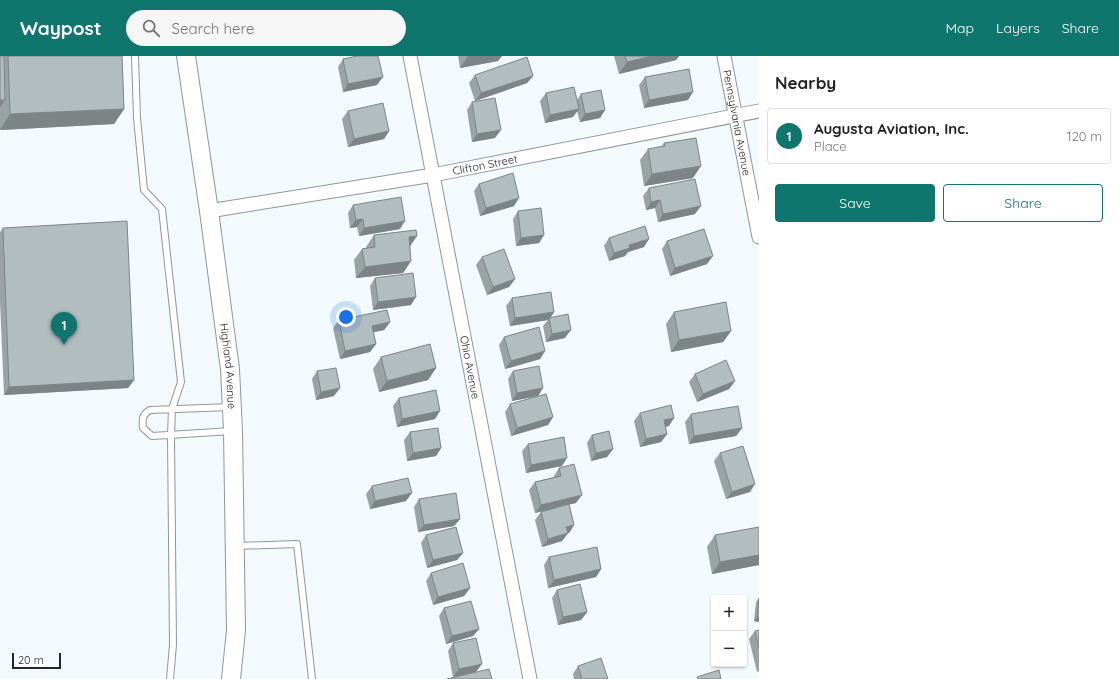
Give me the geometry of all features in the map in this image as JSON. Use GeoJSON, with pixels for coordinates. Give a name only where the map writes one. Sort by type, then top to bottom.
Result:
{"type":"FeatureCollection","features":[{"type":"Feature","properties":{"kind":"main road","name":"Highland Avenue"},"geometry":{"type":"LineString","coordinates":[[186,56],[230,369],[233,430],[236,630],[231,679]]}},
{"type":"Feature","properties":{"kind":"street","name":"Ohio Avenue"},"geometry":{"type":"LineString","coordinates":[[410,56],[530,679]]}},
{"type":"Feature","properties":{"kind":"street","name":"Pennsylvania Avenue"},"geometry":{"type":"LineString","coordinates":[[724,56],[759,237]]}},
{"type":"Feature","properties":{"kind":"street","name":"Clifton Street"},"geometry":{"type":"LineString","coordinates":[[209,211],[433,175],[759,112]]}},
{"type":"Feature","properties":{"kind":"lane"},"geometry":{"type":"LineString","coordinates":[[135,56],[137,118],[144,190],[162,209],[181,382],[172,409],[171,435],[173,645],[170,679]]}},
{"type":"Feature","properties":{"kind":"lane"},"geometry":{"type":"LineString","coordinates":[[231,407],[150,410],[144,414],[142,421],[143,428],[152,436],[233,430]]}},
{"type":"Feature","properties":{"kind":"lane"},"geometry":{"type":"LineString","coordinates":[[235,546],[297,544],[312,679]]}},
{"type":"Feature","properties":{"kind":"building"},"geometry":{"type":"Polygon","coordinates":[[[0,56],[4,56],[5,100],[0,100],[0,56]]]}},
{"type":"Feature","properties":{"kind":"building"},"geometry":{"type":"Polygon","coordinates":[[[8,56],[122,56],[124,109],[10,114],[8,56]]]}},
{"type":"Feature","properties":{"kind":"building"},"geometry":{"type":"Polygon","coordinates":[[[357,56],[378,56],[383,77],[348,84],[343,59],[357,56]]]}},
{"type":"Feature","properties":{"kind":"building"},"geometry":{"type":"Polygon","coordinates":[[[625,56],[652,56],[627,62],[625,56]]]}},
{"type":"Feature","properties":{"kind":"building"},"geometry":{"type":"Polygon","coordinates":[[[527,57],[533,76],[481,93],[475,75],[527,57]]]}},
{"type":"Feature","properties":{"kind":"building"},"geometry":{"type":"Polygon","coordinates":[[[689,69],[693,92],[649,100],[645,77],[689,69]]]}},
{"type":"Feature","properties":{"kind":"building"},"geometry":{"type":"Polygon","coordinates":[[[574,87],[579,109],[550,115],[546,93],[574,87]]]}},
{"type":"Feature","properties":{"kind":"building"},"geometry":{"type":"Polygon","coordinates":[[[601,90],[605,110],[585,114],[581,94],[601,90]]]}},
{"type":"Feature","properties":{"kind":"building"},"geometry":{"type":"Polygon","coordinates":[[[495,98],[501,130],[477,134],[472,102],[495,98]]]}},
{"type":"Feature","properties":{"kind":"building"},"geometry":{"type":"Polygon","coordinates":[[[383,103],[389,131],[354,139],[348,111],[383,103]]]}},
{"type":"Feature","properties":{"kind":"building"},"geometry":{"type":"Polygon","coordinates":[[[696,138],[701,166],[652,174],[648,149],[665,146],[664,143],[696,138]]]}},
{"type":"Feature","properties":{"kind":"building"},"geometry":{"type":"Polygon","coordinates":[[[513,173],[519,198],[486,208],[479,184],[513,173]]]}},
{"type":"Feature","properties":{"kind":"building"},"geometry":{"type":"Polygon","coordinates":[[[695,179],[701,206],[663,214],[660,200],[651,202],[649,188],[695,179]]]}},
{"type":"Feature","properties":{"kind":"building"},"geometry":{"type":"Polygon","coordinates":[[[401,197],[405,221],[364,228],[363,219],[356,220],[353,205],[401,197]]]}},
{"type":"Feature","properties":{"kind":"building"},"geometry":{"type":"Polygon","coordinates":[[[541,208],[544,235],[521,238],[518,211],[541,208]]]}},
{"type":"Feature","properties":{"kind":"building"},"geometry":{"type":"Polygon","coordinates":[[[127,221],[134,380],[9,387],[3,228],[127,221]]]}},
{"type":"Feature","properties":{"kind":"building"},"geometry":{"type":"Polygon","coordinates":[[[645,226],[649,239],[629,245],[630,248],[614,253],[609,238],[645,226]]]}},
{"type":"Feature","properties":{"kind":"building"},"geometry":{"type":"Polygon","coordinates":[[[704,229],[713,256],[675,268],[667,241],[704,229]]]}},
{"type":"Feature","properties":{"kind":"building"},"geometry":{"type":"Polygon","coordinates":[[[416,230],[417,236],[409,237],[411,261],[365,267],[362,249],[375,247],[374,235],[416,230]]]}},
{"type":"Feature","properties":{"kind":"building"},"geometry":{"type":"Polygon","coordinates":[[[504,249],[515,279],[493,287],[482,257],[504,249]]]}},
{"type":"Feature","properties":{"kind":"building"},"geometry":{"type":"Polygon","coordinates":[[[413,273],[416,297],[378,302],[375,278],[413,273]]]}},
{"type":"Feature","properties":{"kind":"building"},"geometry":{"type":"Polygon","coordinates":[[[551,292],[554,312],[515,318],[512,298],[551,292]]]}},
{"type":"Feature","properties":{"kind":"building"},"geometry":{"type":"Polygon","coordinates":[[[726,302],[731,331],[679,340],[674,312],[726,302]]]}},
{"type":"Feature","properties":{"kind":"building"},"geometry":{"type":"Polygon","coordinates":[[[387,310],[390,322],[372,326],[376,344],[345,351],[339,320],[387,310]]]}},
{"type":"Feature","properties":{"kind":"building"},"geometry":{"type":"Polygon","coordinates":[[[568,314],[571,330],[552,334],[549,318],[568,314]]]}},
{"type":"Feature","properties":{"kind":"building"},"geometry":{"type":"Polygon","coordinates":[[[539,327],[545,351],[511,361],[504,337],[539,327]]]}},
{"type":"Feature","properties":{"kind":"building"},"geometry":{"type":"Polygon","coordinates":[[[430,344],[436,368],[387,381],[381,357],[430,344]]]}},
{"type":"Feature","properties":{"kind":"building"},"geometry":{"type":"Polygon","coordinates":[[[726,360],[735,381],[703,394],[695,374],[726,360]]]}},
{"type":"Feature","properties":{"kind":"building"},"geometry":{"type":"Polygon","coordinates":[[[539,366],[543,388],[517,393],[513,371],[539,366]]]}},
{"type":"Feature","properties":{"kind":"building"},"geometry":{"type":"Polygon","coordinates":[[[336,368],[340,388],[321,392],[317,371],[336,368]]]}},
{"type":"Feature","properties":{"kind":"building"},"geometry":{"type":"Polygon","coordinates":[[[436,390],[440,411],[402,419],[399,398],[436,390]]]}},
{"type":"Feature","properties":{"kind":"building"},"geometry":{"type":"Polygon","coordinates":[[[546,394],[553,417],[517,428],[510,404],[546,394]]]}},
{"type":"Feature","properties":{"kind":"building"},"geometry":{"type":"Polygon","coordinates":[[[671,405],[674,418],[664,420],[667,434],[646,439],[640,413],[671,405]]]}},
{"type":"Feature","properties":{"kind":"building"},"geometry":{"type":"Polygon","coordinates":[[[738,406],[742,428],[694,436],[691,414],[738,406]]]}},
{"type":"Feature","properties":{"kind":"building"},"geometry":{"type":"Polygon","coordinates":[[[438,428],[441,448],[413,453],[410,432],[438,428]]]}},
{"type":"Feature","properties":{"kind":"building"},"geometry":{"type":"Polygon","coordinates":[[[609,431],[613,449],[596,453],[592,435],[609,431]]]}},
{"type":"Feature","properties":{"kind":"building"},"geometry":{"type":"Polygon","coordinates":[[[564,437],[567,458],[531,465],[528,444],[564,437]]]}},
{"type":"Feature","properties":{"kind":"building"},"geometry":{"type":"Polygon","coordinates":[[[743,446],[755,484],[732,492],[720,453],[743,446]]]}},
{"type":"Feature","properties":{"kind":"building"},"geometry":{"type":"Polygon","coordinates":[[[574,464],[582,495],[541,505],[535,482],[561,476],[559,468],[574,464]]]}},
{"type":"Feature","properties":{"kind":"building"},"geometry":{"type":"Polygon","coordinates":[[[408,478],[412,493],[375,501],[372,486],[408,478]]]}},
{"type":"Feature","properties":{"kind":"building"},"geometry":{"type":"Polygon","coordinates":[[[456,493],[460,519],[424,525],[419,499],[456,493]]]}},
{"type":"Feature","properties":{"kind":"building"},"geometry":{"type":"Polygon","coordinates":[[[569,504],[574,525],[566,527],[568,533],[548,539],[541,512],[569,504]]]}},
{"type":"Feature","properties":{"kind":"building"},"geometry":{"type":"Polygon","coordinates":[[[456,527],[463,553],[433,560],[426,535],[456,527]]]}},
{"type":"Feature","properties":{"kind":"building"},"geometry":{"type":"Polygon","coordinates":[[[759,527],[759,555],[720,562],[715,535],[759,527]]]}},
{"type":"Feature","properties":{"kind":"building"},"geometry":{"type":"Polygon","coordinates":[[[597,547],[601,569],[554,580],[549,557],[597,547]]]}},
{"type":"Feature","properties":{"kind":"building"},"geometry":{"type":"Polygon","coordinates":[[[463,563],[470,588],[438,597],[431,573],[463,563]]]}},
{"type":"Feature","properties":{"kind":"building"},"geometry":{"type":"Polygon","coordinates":[[[580,584],[587,612],[563,617],[557,590],[580,584]]]}},
{"type":"Feature","properties":{"kind":"building"},"geometry":{"type":"Polygon","coordinates":[[[759,598],[759,617],[757,617],[759,598]]]}},
{"type":"Feature","properties":{"kind":"building"},"geometry":{"type":"Polygon","coordinates":[[[471,601],[479,629],[452,636],[444,608],[471,601]]]}},
{"type":"Feature","properties":{"kind":"building"},"geometry":{"type":"Polygon","coordinates":[[[759,630],[759,648],[755,631],[759,630]]]}},
{"type":"Feature","properties":{"kind":"building"},"geometry":{"type":"Polygon","coordinates":[[[476,638],[482,664],[459,669],[453,643],[476,638]]]}},
{"type":"Feature","properties":{"kind":"building"},"geometry":{"type":"Polygon","coordinates":[[[601,658],[608,679],[582,679],[578,666],[601,658]]]}},
{"type":"Feature","properties":{"kind":"building"},"geometry":{"type":"Polygon","coordinates":[[[489,669],[492,679],[447,679],[489,669]]]}},
{"type":"Feature","properties":{"kind":"building"},"geometry":{"type":"Polygon","coordinates":[[[719,670],[721,679],[698,679],[697,677],[719,670]]]}},
{"type":"Feature","properties":{"kind":"place","name":"Augusta Aviation, Inc."},"geometry":{"type":"Point","coordinates":[64,345]}}]}
